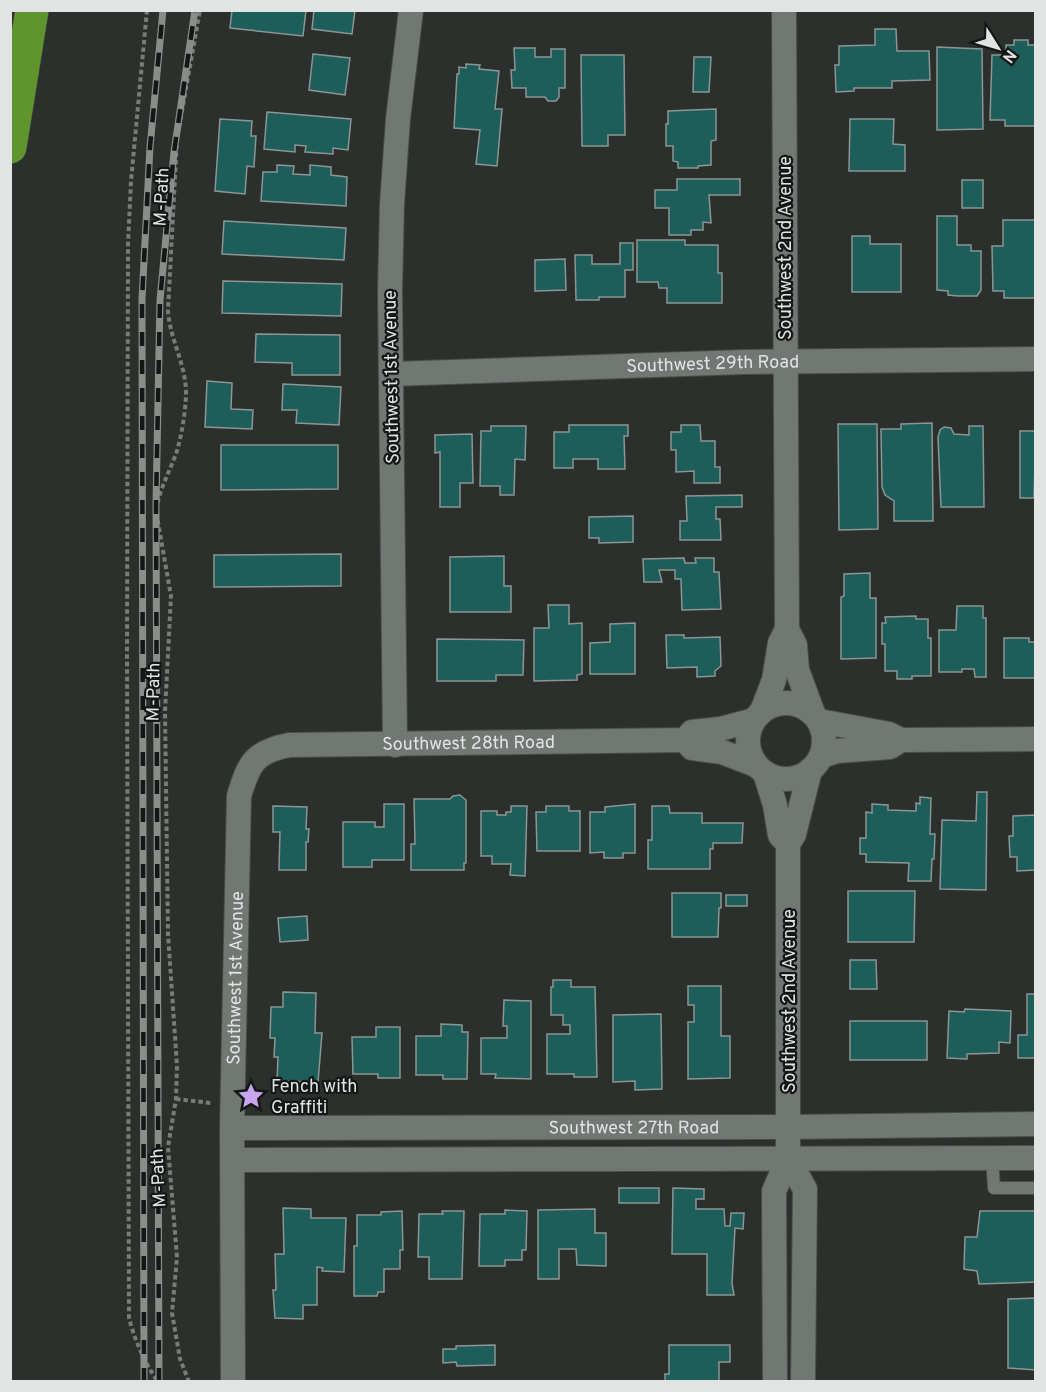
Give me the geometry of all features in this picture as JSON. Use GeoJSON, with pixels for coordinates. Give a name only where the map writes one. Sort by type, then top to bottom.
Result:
{"type":"FeatureCollection","features":[{"type":"Feature","properties":{"kind":"highway"},"geometry":{"type":"LineString","coordinates":[[10,147],[32,10]]}},
{"type":"Feature","properties":{"kind":"street","name":"Southwest 1st Avenue"},"geometry":{"type":"LineString","coordinates":[[395,745],[391,374],[392,204],[398,119],[411,10]]}},
{"type":"Feature","properties":{"kind":"street","name":"Southwest 2nd Avenue"},"geometry":{"type":"LineString","coordinates":[[758,715],[774,680],[780,644],[787,629],[784,10]]}},
{"type":"Feature","properties":{"kind":"street","name":"Southwest 29th Road"},"geometry":{"type":"LineString","coordinates":[[391,374],[785,361],[1035,359]]}},
{"type":"Feature","properties":{"kind":"street","name":"Southwest 2nd Avenue"},"geometry":{"type":"LineString","coordinates":[[787,629],[795,645],[797,670],[816,717]]}},
{"type":"Feature","properties":{"kind":"street"},"geometry":{"type":"LineString","coordinates":[[901,740],[890,747],[837,751],[793,779],[783,779],[760,769],[750,754],[747,742],[749,730],[758,715],[772,705],[783,703],[804,707],[816,717],[890,734],[901,740],[1035,739]]}},
{"type":"Feature","properties":{"kind":"street","name":"Southwest 28th Road"},"geometry":{"type":"LineString","coordinates":[[256,759],[268,749],[289,745],[685,740],[692,732],[720,729],[758,715]]}},
{"type":"Feature","properties":{"kind":"street"},"geometry":{"type":"LineString","coordinates":[[816,717],[824,738],[816,763]]}},
{"type":"Feature","properties":{"kind":"street","name":"Southwest 28th Road"},"geometry":{"type":"LineString","coordinates":[[685,740],[692,748],[722,752],[760,769]]}},
{"type":"Feature","properties":{"kind":"street","name":"Southwest 1st Avenue"},"geometry":{"type":"LineString","coordinates":[[233,1382],[232,1128],[238,796],[245,776],[256,759]]}},
{"type":"Feature","properties":{"kind":"street","name":"Southwest 2nd Avenue"},"geometry":{"type":"LineString","coordinates":[[775,1382],[774,1191],[788,1159],[789,1127],[788,844],[794,834],[816,763]]}},
{"type":"Feature","properties":{"kind":"street","name":"Southwest 2nd Avenue"},"geometry":{"type":"LineString","coordinates":[[760,769],[777,814],[780,834],[788,844]]}},
{"type":"Feature","properties":{"kind":"street","name":"Southwest 27th Road"},"geometry":{"type":"LineString","coordinates":[[232,1128],[1035,1124]]}},
{"type":"Feature","properties":{"kind":"street","name":"Southwest 27th Road"},"geometry":{"type":"LineString","coordinates":[[232,1160],[1035,1158]]}},
{"type":"Feature","properties":{"kind":"street"},"geometry":{"type":"LineString","coordinates":[[788,1159],[805,1189],[803,1382]]}},
{"type":"Feature","properties":{"kind":"lane"},"geometry":{"type":"LineString","coordinates":[[992,1158],[994,1188],[1035,1188]]}},
{"type":"Feature","properties":{"kind":"path","name":"M-Path"},"geometry":{"type":"LineString","coordinates":[[147,10],[131,181],[128,245],[129,1318],[134,1338],[146,1364],[158,1382]]}},
{"type":"Feature","properties":{"kind":"path","name":"M-Path"},"geometry":{"type":"LineString","coordinates":[[189,1382],[178,1348],[172,1313],[177,1257],[168,1147],[176,1099],[177,1066],[168,934],[165,712],[171,596],[156,512],[158,498],[177,449],[186,395],[183,367],[169,326],[168,311],[177,140],[200,10]]}},
{"type":"Feature","properties":{"kind":"path"},"geometry":{"type":"LineString","coordinates":[[176,1099],[221,1104]]}},
{"type":"Feature","properties":{"kind":"building"},"geometry":{"type":"Polygon","coordinates":[[[232,10],[306,10],[303,36],[230,28],[232,10]]]}},
{"type":"Feature","properties":{"kind":"building"},"geometry":{"type":"Polygon","coordinates":[[[314,10],[355,10],[352,34],[312,29],[314,10]]]}},
{"type":"Feature","properties":{"kind":"building"},"geometry":{"type":"Polygon","coordinates":[[[875,29],[896,29],[897,51],[929,51],[930,80],[892,81],[892,88],[854,88],[854,91],[836,92],[835,65],[839,65],[839,46],[875,45],[875,29]]]}},
{"type":"Feature","properties":{"kind":"building"},"geometry":{"type":"Polygon","coordinates":[[[1014,40],[1028,40],[1028,45],[1036,45],[1035,126],[1005,126],[1005,120],[990,120],[992,55],[1006,55],[1006,45],[1014,45],[1014,40]]]}},
{"type":"Feature","properties":{"kind":"building"},"geometry":{"type":"Polygon","coordinates":[[[937,47],[982,49],[983,129],[937,130],[937,47]]]}},
{"type":"Feature","properties":{"kind":"building"},"geometry":{"type":"Polygon","coordinates":[[[514,48],[535,48],[535,57],[551,57],[551,49],[565,49],[565,88],[559,88],[559,97],[556,101],[548,101],[545,97],[526,97],[526,88],[512,88],[511,70],[515,70],[514,48]]]}},
{"type":"Feature","properties":{"kind":"building"},"geometry":{"type":"Polygon","coordinates":[[[313,54],[350,58],[345,95],[309,90],[313,54]]]}},
{"type":"Feature","properties":{"kind":"building"},"geometry":{"type":"Polygon","coordinates":[[[581,55],[624,55],[625,135],[608,135],[608,146],[582,146],[581,55]]]}},
{"type":"Feature","properties":{"kind":"building"},"geometry":{"type":"Polygon","coordinates":[[[694,57],[711,57],[709,92],[693,92],[694,57]]]}},
{"type":"Feature","properties":{"kind":"building"},"geometry":{"type":"Polygon","coordinates":[[[466,64],[480,65],[479,69],[499,71],[495,109],[502,109],[497,166],[476,164],[480,130],[454,128],[457,74],[459,74],[459,67],[466,68],[466,64]]]}},
{"type":"Feature","properties":{"kind":"building"},"geometry":{"type":"Polygon","coordinates":[[[716,109],[716,140],[711,141],[711,165],[698,166],[698,168],[678,168],[678,162],[673,161],[673,146],[666,146],[668,111],[716,109]]]}},
{"type":"Feature","properties":{"kind":"building"},"geometry":{"type":"Polygon","coordinates":[[[267,112],[351,119],[348,150],[333,148],[333,154],[305,152],[306,146],[295,145],[295,152],[264,149],[267,112]]]}},
{"type":"Feature","properties":{"kind":"building"},"geometry":{"type":"Polygon","coordinates":[[[220,119],[252,121],[251,136],[256,136],[254,167],[247,166],[245,194],[215,191],[220,119]]]}},
{"type":"Feature","properties":{"kind":"building"},"geometry":{"type":"Polygon","coordinates":[[[850,119],[894,119],[893,144],[905,145],[905,171],[849,171],[850,119]]]}},
{"type":"Feature","properties":{"kind":"building"},"geometry":{"type":"Polygon","coordinates":[[[277,165],[294,166],[293,174],[310,175],[310,165],[331,167],[331,175],[347,177],[346,206],[261,201],[263,172],[277,172],[277,165]]]}},
{"type":"Feature","properties":{"kind":"building"},"geometry":{"type":"Polygon","coordinates":[[[677,179],[740,179],[740,195],[709,195],[711,223],[703,222],[703,230],[691,230],[691,235],[669,235],[669,208],[655,208],[655,190],[677,190],[677,179]]]}},
{"type":"Feature","properties":{"kind":"building"},"geometry":{"type":"Polygon","coordinates":[[[962,180],[983,180],[983,208],[962,208],[962,180]]]}},
{"type":"Feature","properties":{"kind":"building"},"geometry":{"type":"Polygon","coordinates":[[[937,216],[957,216],[957,245],[971,245],[971,251],[981,251],[981,290],[977,296],[948,295],[948,291],[937,290],[937,216]]]}},
{"type":"Feature","properties":{"kind":"building"},"geometry":{"type":"Polygon","coordinates":[[[1003,220],[1035,220],[1035,298],[1004,298],[1004,291],[993,291],[992,246],[1003,246],[1003,220]]]}},
{"type":"Feature","properties":{"kind":"building"},"geometry":{"type":"Polygon","coordinates":[[[224,221],[346,228],[344,260],[222,254],[224,221]]]}},
{"type":"Feature","properties":{"kind":"building"},"geometry":{"type":"Polygon","coordinates":[[[852,236],[870,236],[870,244],[901,244],[901,292],[852,292],[852,236]]]}},
{"type":"Feature","properties":{"kind":"building"},"geometry":{"type":"Polygon","coordinates":[[[637,240],[685,240],[685,245],[718,245],[718,273],[722,273],[722,303],[667,303],[667,288],[659,288],[658,282],[637,282],[637,240]]]}},
{"type":"Feature","properties":{"kind":"building"},"geometry":{"type":"Polygon","coordinates":[[[620,243],[633,243],[633,270],[625,270],[625,297],[576,300],[575,255],[592,255],[592,264],[620,264],[620,243]]]}},
{"type":"Feature","properties":{"kind":"building"},"geometry":{"type":"Polygon","coordinates":[[[565,259],[566,290],[535,291],[535,260],[565,259]]]}},
{"type":"Feature","properties":{"kind":"building"},"geometry":{"type":"Polygon","coordinates":[[[223,281],[342,284],[341,316],[222,313],[223,281]]]}},
{"type":"Feature","properties":{"kind":"building"},"geometry":{"type":"Polygon","coordinates":[[[256,334],[340,335],[340,375],[292,375],[292,363],[255,362],[256,334]]]}},
{"type":"Feature","properties":{"kind":"building"},"geometry":{"type":"Polygon","coordinates":[[[207,381],[232,383],[231,409],[253,410],[252,429],[205,427],[207,381]]]}},
{"type":"Feature","properties":{"kind":"building"},"geometry":{"type":"Polygon","coordinates":[[[283,384],[341,387],[339,425],[296,423],[297,410],[282,410],[283,384]]]}},
{"type":"Feature","properties":{"kind":"building"},"geometry":{"type":"Polygon","coordinates":[[[932,423],[933,521],[894,521],[894,501],[885,495],[882,487],[881,429],[901,429],[901,424],[932,423]]]}},
{"type":"Feature","properties":{"kind":"building"},"geometry":{"type":"Polygon","coordinates":[[[838,424],[877,424],[878,529],[839,530],[838,424]]]}},
{"type":"Feature","properties":{"kind":"building"},"geometry":{"type":"Polygon","coordinates":[[[569,425],[628,425],[628,436],[624,436],[625,469],[598,469],[598,459],[573,459],[573,468],[554,468],[554,432],[569,432],[569,425]]]}},
{"type":"Feature","properties":{"kind":"building"},"geometry":{"type":"Polygon","coordinates":[[[681,425],[700,425],[701,441],[715,441],[715,467],[720,467],[720,483],[694,483],[694,471],[676,472],[676,450],[671,450],[671,432],[681,432],[681,425]]]}},
{"type":"Feature","properties":{"kind":"building"},"geometry":{"type":"Polygon","coordinates":[[[491,426],[526,426],[525,460],[515,459],[514,495],[500,495],[500,486],[480,486],[481,431],[491,431],[491,426]]]}},
{"type":"Feature","properties":{"kind":"building"},"geometry":{"type":"Polygon","coordinates":[[[969,426],[983,426],[984,507],[941,507],[938,437],[940,430],[944,427],[951,428],[954,434],[969,435],[969,426]]]}},
{"type":"Feature","properties":{"kind":"building"},"geometry":{"type":"Polygon","coordinates":[[[1020,431],[1036,431],[1034,498],[1020,498],[1020,431]]]}},
{"type":"Feature","properties":{"kind":"building"},"geometry":{"type":"Polygon","coordinates":[[[472,434],[473,483],[460,483],[460,507],[440,507],[440,452],[435,453],[435,435],[472,434]]]}},
{"type":"Feature","properties":{"kind":"building"},"geometry":{"type":"Polygon","coordinates":[[[221,445],[338,445],[338,489],[221,490],[221,445]]]}},
{"type":"Feature","properties":{"kind":"building"},"geometry":{"type":"Polygon","coordinates":[[[742,495],[742,507],[716,507],[716,519],[720,519],[721,540],[680,540],[680,521],[687,521],[686,496],[742,495]]]}},
{"type":"Feature","properties":{"kind":"building"},"geometry":{"type":"Polygon","coordinates":[[[633,516],[633,542],[599,543],[599,538],[589,538],[589,517],[633,516]]]}},
{"type":"Feature","properties":{"kind":"building"},"geometry":{"type":"Polygon","coordinates":[[[341,554],[341,586],[214,587],[214,555],[341,554]]]}},
{"type":"Feature","properties":{"kind":"building"},"geometry":{"type":"Polygon","coordinates":[[[504,556],[504,586],[511,586],[511,612],[450,612],[450,557],[504,556]]]}},
{"type":"Feature","properties":{"kind":"building"},"geometry":{"type":"Polygon","coordinates":[[[684,558],[685,563],[696,563],[695,558],[714,558],[714,572],[719,572],[721,609],[682,610],[681,579],[675,579],[675,570],[659,570],[662,582],[644,582],[643,559],[684,558]]]}},
{"type":"Feature","properties":{"kind":"building"},"geometry":{"type":"Polygon","coordinates":[[[870,573],[870,598],[876,598],[876,658],[841,659],[841,597],[844,596],[844,574],[870,573]]]}},
{"type":"Feature","properties":{"kind":"building"},"geometry":{"type":"Polygon","coordinates":[[[548,605],[569,605],[569,624],[582,623],[582,674],[577,675],[577,680],[534,681],[534,628],[549,628],[548,605]]]}},
{"type":"Feature","properties":{"kind":"building"},"geometry":{"type":"Polygon","coordinates":[[[957,606],[983,606],[983,618],[986,618],[986,677],[975,677],[974,669],[962,669],[962,672],[939,672],[939,630],[956,630],[957,606]]]}},
{"type":"Feature","properties":{"kind":"building"},"geometry":{"type":"Polygon","coordinates":[[[916,616],[916,619],[928,619],[928,638],[931,638],[931,676],[897,679],[897,671],[885,671],[882,623],[886,623],[885,617],[916,616]]]}},
{"type":"Feature","properties":{"kind":"building"},"geometry":{"type":"Polygon","coordinates":[[[635,623],[635,674],[590,674],[590,643],[610,642],[610,624],[635,623]]]}},
{"type":"Feature","properties":{"kind":"building"},"geometry":{"type":"Polygon","coordinates":[[[666,635],[684,635],[684,638],[720,637],[721,666],[715,671],[715,676],[697,677],[697,667],[667,668],[666,635]]]}},
{"type":"Feature","properties":{"kind":"building"},"geometry":{"type":"Polygon","coordinates":[[[1004,638],[1029,638],[1029,642],[1036,642],[1036,678],[1004,678],[1004,638]]]}},
{"type":"Feature","properties":{"kind":"building"},"geometry":{"type":"Polygon","coordinates":[[[437,639],[524,640],[523,675],[496,675],[496,681],[437,681],[437,639]]]}},
{"type":"Feature","properties":{"kind":"building"},"geometry":{"type":"Polygon","coordinates":[[[977,792],[987,792],[986,890],[940,889],[942,820],[976,821],[977,792]]]}},
{"type":"Feature","properties":{"kind":"building"},"geometry":{"type":"Polygon","coordinates":[[[460,795],[466,800],[464,870],[411,870],[411,844],[415,844],[414,799],[450,799],[460,795]]]}},
{"type":"Feature","properties":{"kind":"building"},"geometry":{"type":"Polygon","coordinates":[[[920,797],[931,798],[930,834],[935,834],[931,881],[908,881],[909,863],[866,862],[866,854],[860,854],[860,838],[866,838],[866,812],[872,813],[872,804],[888,805],[888,810],[916,811],[916,803],[920,804],[920,797]]]}},
{"type":"Feature","properties":{"kind":"building"},"geometry":{"type":"Polygon","coordinates":[[[384,804],[404,804],[404,860],[372,860],[372,867],[343,867],[343,822],[375,822],[375,827],[384,827],[384,804]]]}},
{"type":"Feature","properties":{"kind":"building"},"geometry":{"type":"Polygon","coordinates":[[[635,804],[635,853],[623,853],[623,858],[604,858],[604,852],[590,853],[590,812],[605,812],[605,807],[635,804]]]}},
{"type":"Feature","properties":{"kind":"building"},"geometry":{"type":"Polygon","coordinates":[[[273,806],[307,807],[306,829],[309,829],[308,842],[306,842],[306,870],[279,870],[280,832],[273,832],[273,806]]]}},
{"type":"Feature","properties":{"kind":"building"},"geometry":{"type":"Polygon","coordinates":[[[511,806],[527,806],[525,876],[510,875],[511,864],[492,864],[492,856],[481,856],[481,811],[497,811],[497,815],[506,815],[506,812],[511,812],[511,806]]]}},
{"type":"Feature","properties":{"kind":"building"},"geometry":{"type":"Polygon","coordinates":[[[546,806],[569,806],[569,811],[580,811],[580,851],[537,851],[536,812],[546,812],[546,806]]]}},
{"type":"Feature","properties":{"kind":"building"},"geometry":{"type":"Polygon","coordinates":[[[652,806],[669,806],[670,813],[702,813],[702,823],[743,823],[742,843],[713,843],[713,849],[710,849],[710,869],[648,869],[648,840],[652,840],[652,806]]]}},
{"type":"Feature","properties":{"kind":"building"},"geometry":{"type":"Polygon","coordinates":[[[1036,815],[1036,870],[1017,871],[1017,857],[1010,857],[1009,836],[1013,836],[1013,816],[1036,815]]]}},
{"type":"Feature","properties":{"kind":"building"},"geometry":{"type":"Polygon","coordinates":[[[848,891],[915,891],[914,942],[848,942],[848,891]]]}},
{"type":"Feature","properties":{"kind":"building"},"geometry":{"type":"Polygon","coordinates":[[[672,893],[721,893],[718,937],[672,937],[672,893]]]}},
{"type":"Feature","properties":{"kind":"building"},"geometry":{"type":"Polygon","coordinates":[[[726,895],[747,895],[747,906],[726,906],[726,895]]]}},
{"type":"Feature","properties":{"kind":"building"},"geometry":{"type":"Polygon","coordinates":[[[307,916],[308,940],[280,942],[278,918],[307,916]]]}},
{"type":"Feature","properties":{"kind":"building"},"geometry":{"type":"Polygon","coordinates":[[[850,960],[876,960],[877,989],[850,989],[850,960]]]}},
{"type":"Feature","properties":{"kind":"building"},"geometry":{"type":"Polygon","coordinates":[[[553,980],[571,980],[571,987],[595,987],[597,1077],[547,1074],[547,1034],[570,1034],[570,1025],[563,1025],[563,1015],[551,1015],[553,980]]]}},
{"type":"Feature","properties":{"kind":"building"},"geometry":{"type":"Polygon","coordinates":[[[688,986],[721,986],[721,1036],[730,1036],[730,1078],[688,1079],[688,1022],[694,1022],[694,1005],[688,1005],[688,986]]]}},
{"type":"Feature","properties":{"kind":"building"},"geometry":{"type":"Polygon","coordinates":[[[283,992],[316,993],[315,1033],[322,1033],[318,1082],[277,1081],[278,1057],[274,1057],[275,1038],[270,1038],[271,1007],[283,1007],[283,992]]]}},
{"type":"Feature","properties":{"kind":"building"},"geometry":{"type":"Polygon","coordinates":[[[1027,994],[1036,994],[1036,1058],[1018,1058],[1018,1035],[1027,1035],[1027,994]]]}},
{"type":"Feature","properties":{"kind":"building"},"geometry":{"type":"Polygon","coordinates":[[[504,1000],[531,1001],[531,1079],[495,1078],[496,1074],[481,1074],[481,1038],[507,1038],[507,1026],[503,1026],[504,1000]]]}},
{"type":"Feature","properties":{"kind":"building"},"geometry":{"type":"Polygon","coordinates":[[[965,1009],[1011,1011],[1010,1043],[999,1042],[999,1053],[967,1054],[967,1059],[947,1058],[949,1011],[964,1012],[965,1009]]]}},
{"type":"Feature","properties":{"kind":"building"},"geometry":{"type":"Polygon","coordinates":[[[661,1014],[662,1089],[635,1090],[635,1081],[613,1082],[613,1015],[661,1014]]]}},
{"type":"Feature","properties":{"kind":"building"},"geometry":{"type":"Polygon","coordinates":[[[850,1021],[927,1021],[927,1060],[850,1060],[850,1021]]]}},
{"type":"Feature","properties":{"kind":"building"},"geometry":{"type":"Polygon","coordinates":[[[441,1024],[462,1025],[462,1032],[468,1032],[467,1079],[443,1079],[443,1075],[416,1075],[416,1036],[441,1036],[441,1024]]]}},
{"type":"Feature","properties":{"kind":"building"},"geometry":{"type":"Polygon","coordinates":[[[376,1027],[400,1027],[400,1078],[378,1078],[378,1074],[353,1074],[352,1037],[376,1037],[376,1027]]]}},
{"type":"Feature","properties":{"kind":"building"},"geometry":{"type":"Polygon","coordinates":[[[619,1188],[659,1188],[659,1203],[619,1203],[619,1188]]]}},
{"type":"Feature","properties":{"kind":"building"},"geometry":{"type":"Polygon","coordinates":[[[673,1188],[704,1189],[704,1199],[696,1199],[696,1209],[724,1209],[725,1226],[730,1226],[731,1213],[744,1213],[743,1229],[735,1228],[732,1283],[734,1295],[707,1295],[707,1254],[672,1254],[673,1188]]]}},
{"type":"Feature","properties":{"kind":"building"},"geometry":{"type":"Polygon","coordinates":[[[283,1208],[311,1209],[311,1218],[346,1218],[344,1272],[322,1271],[323,1268],[317,1267],[317,1305],[303,1305],[303,1319],[275,1318],[273,1290],[276,1290],[275,1254],[284,1254],[283,1208]]]}},
{"type":"Feature","properties":{"kind":"building"},"geometry":{"type":"Polygon","coordinates":[[[595,1209],[595,1233],[606,1233],[606,1266],[577,1265],[576,1249],[559,1249],[559,1279],[538,1279],[538,1210],[595,1209]]]}},
{"type":"Feature","properties":{"kind":"building"},"geometry":{"type":"Polygon","coordinates":[[[505,1210],[527,1211],[526,1250],[522,1250],[522,1260],[505,1260],[505,1266],[479,1266],[480,1214],[505,1214],[505,1210]]]}},
{"type":"Feature","properties":{"kind":"building"},"geometry":{"type":"Polygon","coordinates":[[[402,1211],[403,1250],[400,1250],[400,1269],[384,1269],[384,1292],[378,1292],[377,1296],[354,1296],[354,1246],[357,1246],[357,1215],[381,1215],[381,1212],[402,1211]]]}},
{"type":"Feature","properties":{"kind":"building"},"geometry":{"type":"Polygon","coordinates":[[[442,1211],[464,1211],[462,1279],[429,1279],[429,1257],[418,1257],[419,1214],[443,1214],[442,1211]]]}},
{"type":"Feature","properties":{"kind":"building"},"geometry":{"type":"Polygon","coordinates":[[[980,1211],[1036,1211],[1036,1282],[979,1284],[977,1271],[964,1269],[965,1237],[977,1237],[980,1211]]]}},
{"type":"Feature","properties":{"kind":"building"},"geometry":{"type":"Polygon","coordinates":[[[1036,1298],[1036,1370],[1008,1368],[1008,1299],[1036,1298]]]}},
{"type":"Feature","properties":{"kind":"building"},"geometry":{"type":"Polygon","coordinates":[[[495,1345],[495,1365],[457,1366],[456,1362],[443,1363],[443,1349],[456,1349],[456,1346],[495,1345]]]}},
{"type":"Feature","properties":{"kind":"building"},"geometry":{"type":"Polygon","coordinates":[[[669,1345],[730,1345],[730,1362],[719,1362],[719,1382],[665,1382],[665,1374],[669,1374],[669,1345]]]}},
{"type":"Feature","properties":{"kind":"railway"},"geometry":{"type":"LineString","coordinates":[[144,1382],[142,299],[150,147],[163,10]]}},
{"type":"Feature","properties":{"kind":"railway"},"geometry":{"type":"LineString","coordinates":[[159,1382],[156,504],[160,300],[174,152],[195,10]]}},
{"type":"Feature","properties":{"kind":"place","name":"Fench with Graffiti"},"geometry":{"type":"Point","coordinates":[251,1096]}}]}
